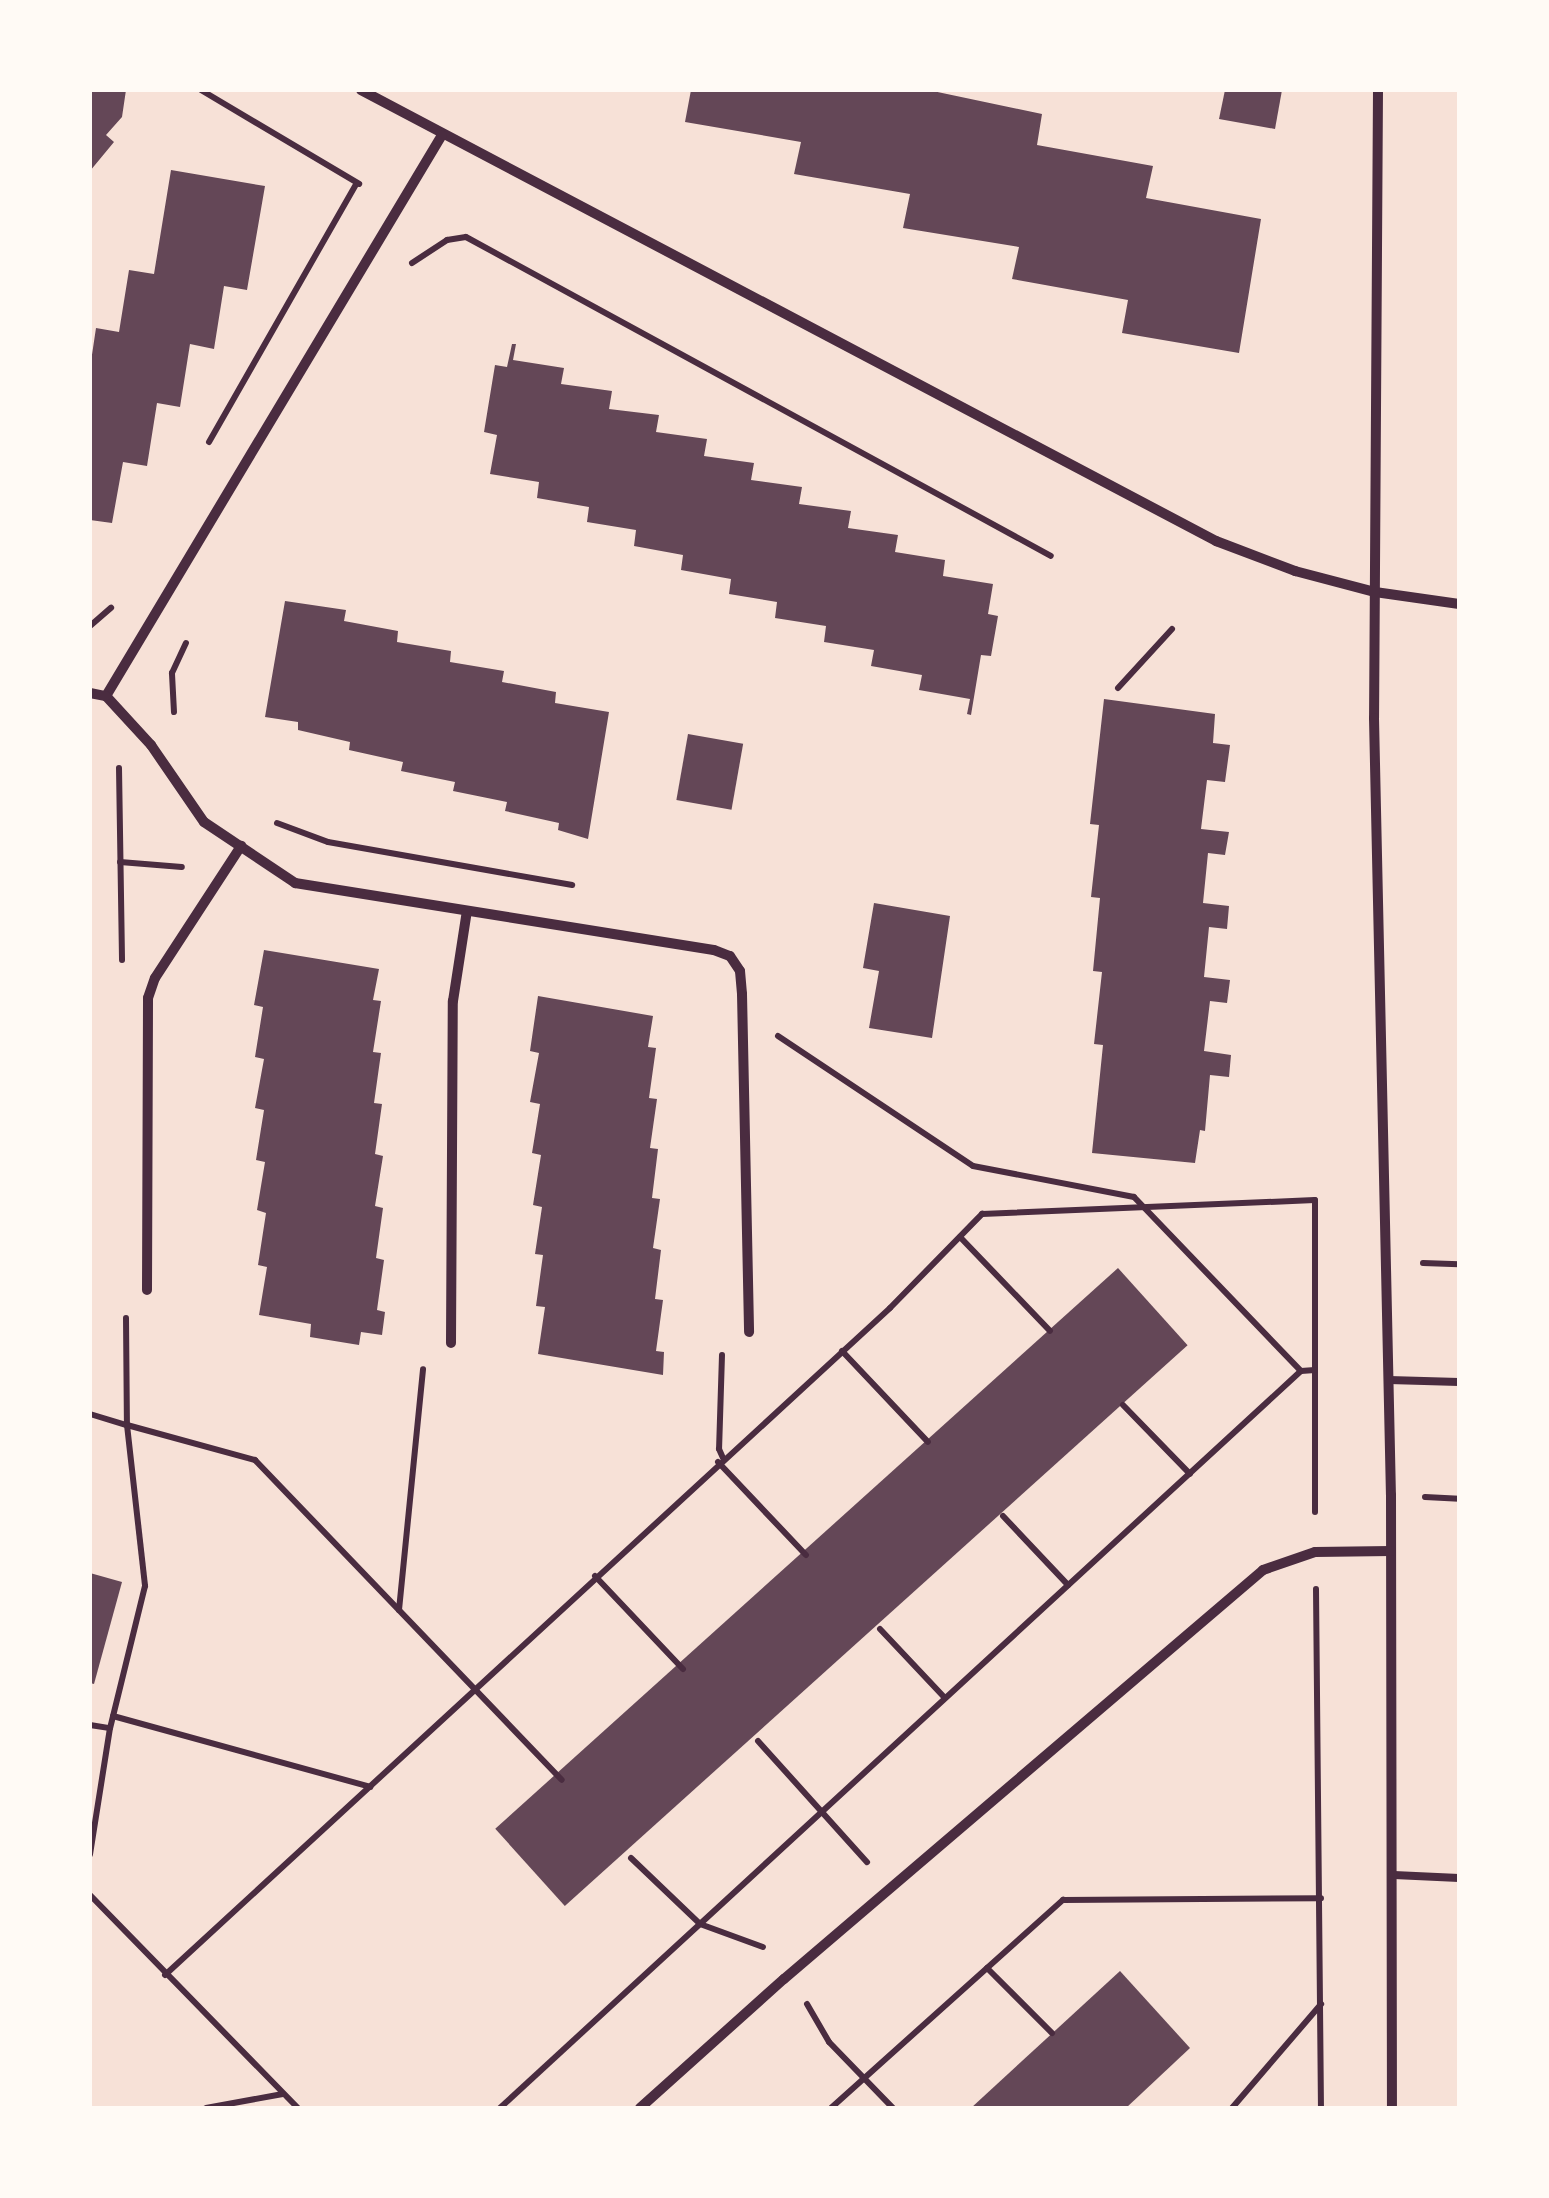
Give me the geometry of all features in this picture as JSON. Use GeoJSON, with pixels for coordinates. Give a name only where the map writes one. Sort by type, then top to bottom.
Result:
{"type":"FeatureCollection","features":[{"type":"Feature","properties":{"kind":"street"},"geometry":{"type":"LineString","coordinates":[[362,90],[442,136],[1216,540],[1295,571],[1376,592],[1459,604]]}},
{"type":"Feature","properties":{"kind":"street"},"geometry":{"type":"LineString","coordinates":[[1378,90],[1374,718],[1391,1552],[1392,2108]]}},
{"type":"Feature","properties":{"kind":"street"},"geometry":{"type":"LineString","coordinates":[[106,696],[442,136]]}},
{"type":"Feature","properties":{"kind":"street"},"geometry":{"type":"LineString","coordinates":[[90,693],[106,696],[152,745],[204,822],[295,883],[714,950],[730,956],[740,971],[749,1332]]}},
{"type":"Feature","properties":{"kind":"street"},"geometry":{"type":"LineString","coordinates":[[147,1290],[148,998],[156,978],[241,846]]}},
{"type":"Feature","properties":{"kind":"street"},"geometry":{"type":"LineString","coordinates":[[451,1342],[453,1001],[466,911]]}},
{"type":"Feature","properties":{"kind":"street"},"geometry":{"type":"LineString","coordinates":[[640,2108],[784,1979],[1263,1570],[1315,1552],[1391,1552]]}},
{"type":"Feature","properties":{"kind":"lane"},"geometry":{"type":"LineString","coordinates":[[1388,1380],[1459,1382]]}},
{"type":"Feature","properties":{"kind":"lane"},"geometry":{"type":"LineString","coordinates":[[1394,1875],[1459,1878]]}},
{"type":"Feature","properties":{"kind":"path"},"geometry":{"type":"LineString","coordinates":[[201,90],[360,184],[204,452]]}},
{"type":"Feature","properties":{"kind":"path"},"geometry":{"type":"LineString","coordinates":[[408,267],[432,247],[466,237],[1051,556]]}},
{"type":"Feature","properties":{"kind":"path"},"geometry":{"type":"LineString","coordinates":[[90,626],[118,601]]}},
{"type":"Feature","properties":{"kind":"path"},"geometry":{"type":"LineString","coordinates":[[179,723],[170,688],[172,673],[195,628]]}},
{"type":"Feature","properties":{"kind":"path"},"geometry":{"type":"LineString","coordinates":[[1118,688],[1172,628]]}},
{"type":"Feature","properties":{"kind":"path"},"geometry":{"type":"LineString","coordinates":[[275,822],[328,842],[592,889]]}},
{"type":"Feature","properties":{"kind":"path"},"geometry":{"type":"LineString","coordinates":[[120,862],[183,868]]}},
{"type":"Feature","properties":{"kind":"path"},"geometry":{"type":"LineString","coordinates":[[768,1030],[973,1166],[1134,1198],[1302,1371]]}},
{"type":"Feature","properties":{"kind":"path"},"geometry":{"type":"LineString","coordinates":[[165,1975],[842,1351],[982,1214],[1315,1200],[1315,1512]]}},
{"type":"Feature","properties":{"kind":"path"},"geometry":{"type":"LineString","coordinates":[[960,1237],[1050,1331]]}},
{"type":"Feature","properties":{"kind":"path"},"geometry":{"type":"LineString","coordinates":[[1412,1262],[1459,1264]]}},
{"type":"Feature","properties":{"kind":"path"},"geometry":{"type":"LineString","coordinates":[[842,1351],[928,1442]]}},
{"type":"Feature","properties":{"kind":"path"},"geometry":{"type":"LineString","coordinates":[[722,1354],[721,1460],[806,1556]]}},
{"type":"Feature","properties":{"kind":"path"},"geometry":{"type":"LineString","coordinates":[[500,2108],[1302,1371],[1315,1370]]}},
{"type":"Feature","properties":{"kind":"path"},"geometry":{"type":"LineString","coordinates":[[1123,1405],[1190,1474]]}},
{"type":"Feature","properties":{"kind":"path"},"geometry":{"type":"LineString","coordinates":[[90,1414],[255,1460],[562,1780]]}},
{"type":"Feature","properties":{"kind":"path"},"geometry":{"type":"LineString","coordinates":[[90,1854],[110,1728],[145,1586],[127,1424]]}},
{"type":"Feature","properties":{"kind":"path"},"geometry":{"type":"LineString","coordinates":[[1409,1496],[1459,1499]]}},
{"type":"Feature","properties":{"kind":"path"},"geometry":{"type":"LineString","coordinates":[[1003,1516],[1068,1584]]}},
{"type":"Feature","properties":{"kind":"path"},"geometry":{"type":"LineString","coordinates":[[595,1576],[683,1669]]}},
{"type":"Feature","properties":{"kind":"path"},"geometry":{"type":"LineString","coordinates":[[1316,1585],[1322,1898],[1321,2108]]}},
{"type":"Feature","properties":{"kind":"path"},"geometry":{"type":"LineString","coordinates":[[880,1629],[944,1697]]}},
{"type":"Feature","properties":{"kind":"path"},"geometry":{"type":"LineString","coordinates":[[113,1716],[371,1787]]}},
{"type":"Feature","properties":{"kind":"path"},"geometry":{"type":"LineString","coordinates":[[90,1724],[110,1728]]}},
{"type":"Feature","properties":{"kind":"path"},"geometry":{"type":"LineString","coordinates":[[758,1742],[877,1874]]}},
{"type":"Feature","properties":{"kind":"path"},"geometry":{"type":"LineString","coordinates":[[631,1858],[700,1924],[768,1949]]}},
{"type":"Feature","properties":{"kind":"path"},"geometry":{"type":"LineString","coordinates":[[90,1896],[298,2108]]}},
{"type":"Feature","properties":{"kind":"path"},"geometry":{"type":"LineString","coordinates":[[831,2108],[1063,1900],[1322,1898]]}},
{"type":"Feature","properties":{"kind":"path"},"geometry":{"type":"LineString","coordinates":[[987,1968],[1052,2033]]}},
{"type":"Feature","properties":{"kind":"path"},"geometry":{"type":"LineString","coordinates":[[806,2002],[829,2042],[893,2108]]}},
{"type":"Feature","properties":{"kind":"path"},"geometry":{"type":"LineString","coordinates":[[1232,2108],[1322,2002]]}},
{"type":"Feature","properties":{"kind":"path"},"geometry":{"type":"LineString","coordinates":[[206,2108],[283,2094]]}},
{"type":"Feature","properties":{"kind":"building"},"geometry":{"type":"Polygon","coordinates":[[[90,90],[126,90],[122,117],[106,135],[114,142],[90,171],[90,90]]]}},
{"type":"Feature","properties":{"kind":"building"},"geometry":{"type":"Polygon","coordinates":[[[691,90],[928,90],[1042,114],[1037,145],[1153,166],[1146,198],[1261,219],[1239,353],[1122,333],[1128,300],[1012,279],[1019,247],[903,228],[910,194],[794,174],[801,142],[685,122],[691,90]]]}},
{"type":"Feature","properties":{"kind":"building"},"geometry":{"type":"Polygon","coordinates":[[[1225,90],[1282,90],[1275,129],[1219,119],[1225,90]]]}},
{"type":"Feature","properties":{"kind":"building"},"geometry":{"type":"Polygon","coordinates":[[[171,170],[265,186],[247,290],[224,286],[214,349],[190,344],[180,407],[157,403],[147,466],[123,462],[112,523],[90,520],[90,368],[96,328],[119,332],[129,270],[154,274],[171,170]]]}},
{"type":"Feature","properties":{"kind":"building"},"geometry":{"type":"Polygon","coordinates":[[[512,344],[516,344],[513,360],[564,368],[561,384],[612,391],[609,409],[659,415],[656,432],[707,439],[704,456],[754,463],[751,480],[802,487],[799,504],[851,511],[848,528],[898,535],[895,552],[945,560],[943,576],[993,584],[988,614],[998,616],[991,656],[981,655],[971,715],[967,714],[970,699],[919,690],[922,675],[871,666],[874,650],[824,642],[826,626],[775,618],[777,602],[729,594],[731,579],[681,570],[683,555],[634,546],[636,530],[587,522],[589,507],[537,498],[539,482],[490,474],[497,435],[484,432],[495,365],[507,367],[512,344]]]}},
{"type":"Feature","properties":{"kind":"building"},"geometry":{"type":"Polygon","coordinates":[[[285,601],[346,610],[344,621],[398,631],[397,642],[451,651],[450,662],[504,671],[502,682],[556,692],[555,703],[609,712],[588,839],[558,830],[559,823],[505,811],[507,802],[453,791],[455,782],[401,771],[403,762],[349,750],[350,742],[298,730],[298,722],[265,717],[285,601]]]}},
{"type":"Feature","properties":{"kind":"building"},"geometry":{"type":"Polygon","coordinates":[[[1104,699],[1215,714],[1213,743],[1230,745],[1225,782],[1207,780],[1201,829],[1229,832],[1225,855],[1208,853],[1203,903],[1229,906],[1227,929],[1209,927],[1204,977],[1230,980],[1227,1003],[1210,1001],[1204,1051],[1231,1055],[1229,1077],[1210,1075],[1205,1131],[1200,1130],[1195,1163],[1092,1153],[1103,1045],[1094,1044],[1102,972],[1093,971],[1100,898],[1091,897],[1099,825],[1090,824],[1104,699]]]}},
{"type":"Feature","properties":{"kind":"building"},"geometry":{"type":"Polygon","coordinates":[[[688,734],[743,744],[732,810],[676,800],[688,734]]]}},
{"type":"Feature","properties":{"kind":"building"},"geometry":{"type":"Polygon","coordinates":[[[874,903],[950,916],[932,1038],[869,1028],[879,971],[863,968],[874,903]]]}},
{"type":"Feature","properties":{"kind":"building"},"geometry":{"type":"Polygon","coordinates":[[[264,950],[379,969],[373,1000],[381,1001],[373,1052],[381,1053],[374,1103],[382,1104],[375,1154],[383,1156],[375,1206],[383,1208],[376,1258],[384,1260],[377,1310],[385,1312],[382,1335],[361,1332],[359,1345],[310,1337],[311,1324],[259,1315],[267,1267],[258,1265],[266,1213],[257,1210],[265,1162],[256,1160],[264,1110],[255,1108],[264,1059],[255,1057],[263,1007],[254,1005],[264,950]]]}},
{"type":"Feature","properties":{"kind":"building"},"geometry":{"type":"Polygon","coordinates":[[[538,996],[653,1016],[648,1047],[656,1048],[649,1098],[657,1099],[650,1148],[658,1149],[652,1198],[660,1199],[653,1248],[661,1250],[655,1299],[663,1300],[656,1351],[664,1352],[663,1375],[538,1354],[545,1307],[536,1306],[543,1255],[535,1254],[542,1207],[533,1205],[541,1155],[532,1153],[540,1104],[530,1102],[539,1053],[530,1051],[538,996]]]}},
{"type":"Feature","properties":{"kind":"building"},"geometry":{"type":"Polygon","coordinates":[[[1118,1268],[1188,1345],[565,1906],[495,1829],[1118,1268]]]}},
{"type":"Feature","properties":{"kind":"building"},"geometry":{"type":"Polygon","coordinates":[[[90,1573],[122,1582],[94,1684],[90,1683],[90,1573]]]}},
{"type":"Feature","properties":{"kind":"building"},"geometry":{"type":"Polygon","coordinates":[[[1120,1971],[1190,2048],[1126,2108],[971,2108],[1120,1971]]]}}]}
